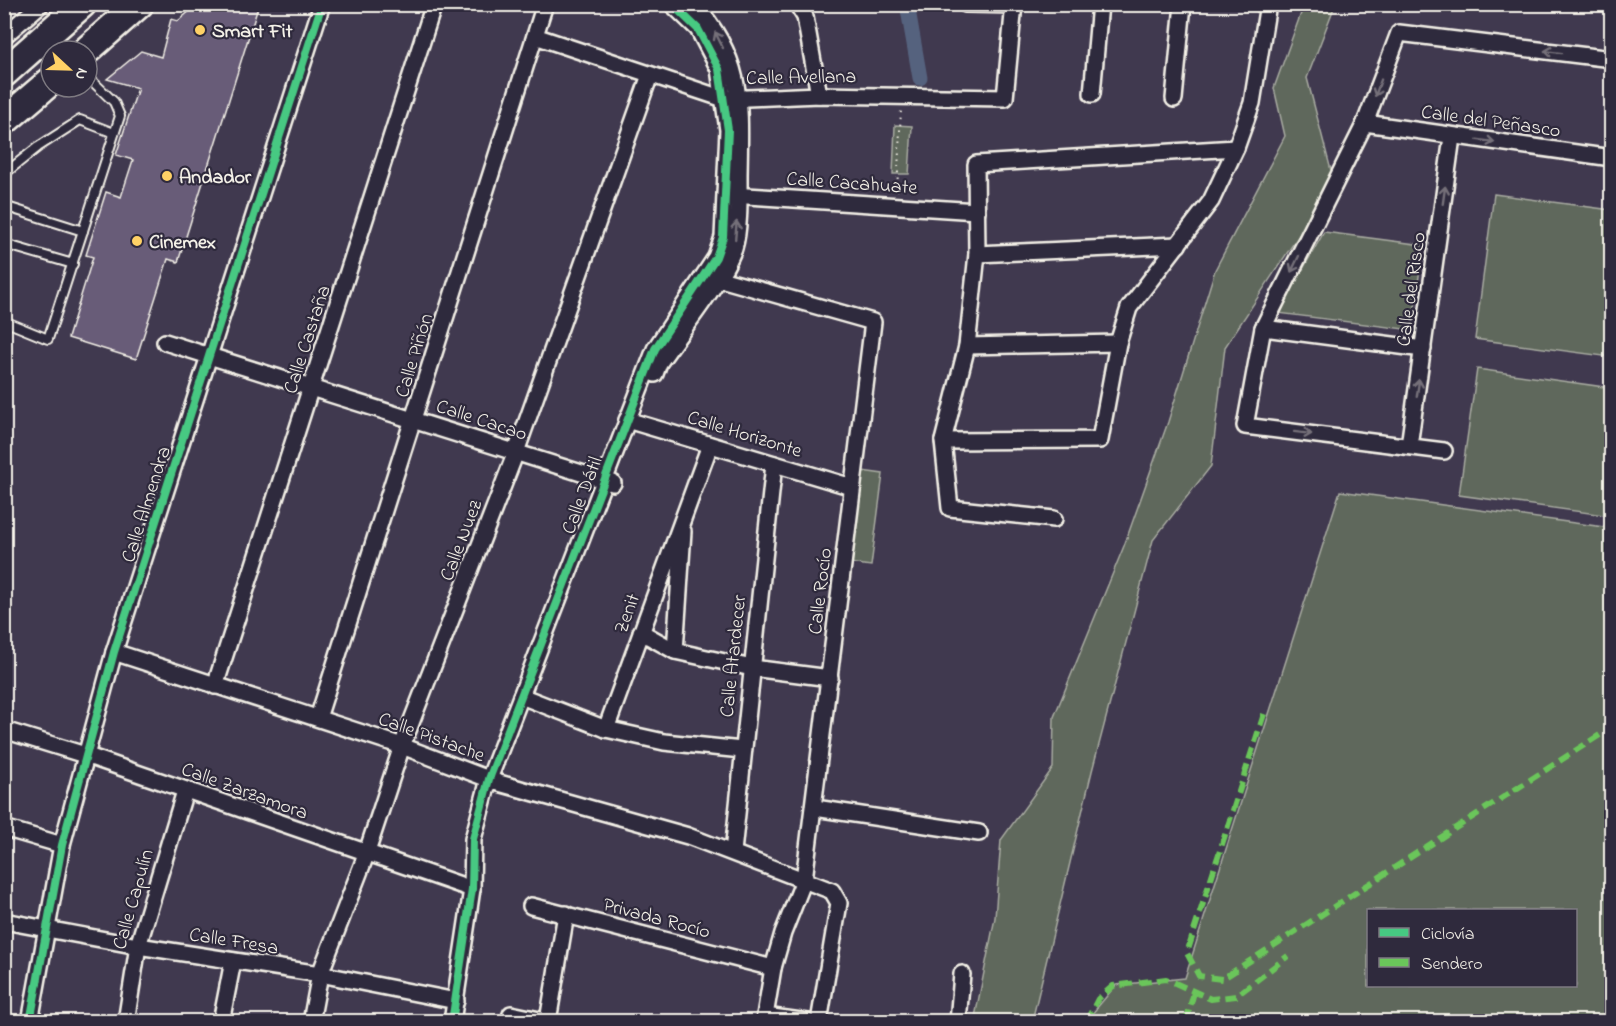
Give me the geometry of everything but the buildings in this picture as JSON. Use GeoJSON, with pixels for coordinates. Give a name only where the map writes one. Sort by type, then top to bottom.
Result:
{"type":"FeatureCollection","features":[{"type":"Feature","properties":{"kind":"highway"},"geometry":{"type":"LineString","coordinates":[[4,73],[82,4]]}},
{"type":"Feature","properties":{"kind":"highway"},"geometry":{"type":"LineString","coordinates":[[99,39],[139,4]]}},
{"type":"Feature","properties":{"kind":"highway"},"geometry":{"type":"LineString","coordinates":[[4,121],[39,91]]}},
{"type":"Feature","properties":{"kind":"street"},"geometry":{"type":"LineString","coordinates":[[4,36],[41,4]]}},
{"type":"Feature","properties":{"kind":"street","name":"Calle Almendra"},"geometry":{"type":"LineString","coordinates":[[30,1022],[62,845],[114,652],[211,356],[322,4]]}},
{"type":"Feature","properties":{"kind":"street","name":"Calle Castaña"},"geometry":{"type":"LineString","coordinates":[[215,686],[313,387],[434,4]]}},
{"type":"Feature","properties":{"kind":"street","name":"Calle Piñón"},"geometry":{"type":"LineString","coordinates":[[318,718],[415,419],[545,4]]}},
{"type":"Feature","properties":{"kind":"street","name":"Calle Dátil"},"geometry":{"type":"LineString","coordinates":[[452,1022],[472,889],[473,839],[486,797],[632,421],[659,363],[717,278],[734,247],[728,130],[719,69],[698,29],[672,4]]}},
{"type":"Feature","properties":{"kind":"street","name":"Calle Dátil"},"geometry":{"type":"LineString","coordinates":[[632,421],[655,350],[716,258],[732,195],[740,98],[733,68],[711,23],[694,4]]}},
{"type":"Feature","properties":{"kind":"street"},"geometry":{"type":"LineString","coordinates":[[797,4],[805,17],[819,95]]}},
{"type":"Feature","properties":{"kind":"street"},"geometry":{"type":"LineString","coordinates":[[1092,94],[1100,4]]}},
{"type":"Feature","properties":{"kind":"street"},"geometry":{"type":"LineString","coordinates":[[1174,99],[1182,4]]}},
{"type":"Feature","properties":{"kind":"street"},"geometry":{"type":"LineString","coordinates":[[943,441],[1100,440],[1118,343],[1129,308],[1211,201],[1236,148],[1252,102],[1268,4]]}},
{"type":"Feature","properties":{"kind":"street","name":"Calle Avellana"},"geometry":{"type":"LineString","coordinates":[[535,36],[724,99],[819,95],[1005,98],[1014,7]]}},
{"type":"Feature","properties":{"kind":"street"},"geometry":{"type":"LineString","coordinates":[[1444,451],[1245,426],[1263,328],[1365,123],[1399,33],[1611,59]]}},
{"type":"Feature","properties":{"kind":"street","name":"Calle Nuez"},"geometry":{"type":"LineString","coordinates":[[311,1022],[320,974],[366,855],[402,746],[516,452],[650,75]]}},
{"type":"Feature","properties":{"kind":"street","name":"Calle del Peñasco"},"geometry":{"type":"LineString","coordinates":[[1365,123],[1611,158]]}},
{"type":"Feature","properties":{"kind":"street","name":"Calle del Risco"},"geometry":{"type":"LineString","coordinates":[[1409,446],[1452,137]]}},
{"type":"Feature","properties":{"kind":"street"},"geometry":{"type":"LineString","coordinates":[[1054,519],[950,508],[943,441],[967,346],[977,254],[976,164],[1236,148]]}},
{"type":"Feature","properties":{"kind":"street","name":"Calle Cacahuate"},"geometry":{"type":"LineString","coordinates":[[732,195],[977,211]]}},
{"type":"Feature","properties":{"kind":"street"},"geometry":{"type":"LineString","coordinates":[[977,254],[1178,245]]}},
{"type":"Feature","properties":{"kind":"street","name":"Calle Rocío"},"geometry":{"type":"LineString","coordinates":[[717,278],[873,322],[815,808],[804,880],[783,933],[773,968],[765,1019]]}},
{"type":"Feature","properties":{"kind":"street"},"geometry":{"type":"LineString","coordinates":[[1263,328],[1423,349]]}},
{"type":"Feature","properties":{"kind":"street","name":"Calle Cacao"},"geometry":{"type":"LineString","coordinates":[[165,342],[415,419],[608,482]]}},
{"type":"Feature","properties":{"kind":"street"},"geometry":{"type":"LineString","coordinates":[[967,346],[1118,343]]}},
{"type":"Feature","properties":{"kind":"street","name":"Calle Horizonte"},"geometry":{"type":"LineString","coordinates":[[632,421],[852,487]]}},
{"type":"Feature","properties":{"kind":"street","name":"Zenit"},"geometry":{"type":"LineString","coordinates":[[606,729],[710,445]]}},
{"type":"Feature","properties":{"kind":"street","name":"Calle Atardecer"},"geometry":{"type":"LineString","coordinates":[[733,852],[774,464]]}},
{"type":"Feature","properties":{"kind":"street","name":"Zenit"},"geometry":{"type":"LineString","coordinates":[[675,651],[685,510]]}},
{"type":"Feature","properties":{"kind":"street"},"geometry":{"type":"LineString","coordinates":[[641,632],[675,651],[752,668],[830,678]]}},
{"type":"Feature","properties":{"kind":"street","name":"Calle Pistache"},"geometry":{"type":"LineString","coordinates":[[114,652],[402,746],[494,781],[688,836],[832,891],[840,903],[819,1022]]}},
{"type":"Feature","properties":{"kind":"street"},"geometry":{"type":"LineString","coordinates":[[525,698],[606,729],[663,742],[742,750]]}},
{"type":"Feature","properties":{"kind":"street","name":"Calle Zarzamora"},"geometry":{"type":"LineString","coordinates":[[4,730],[85,755],[366,855],[472,889]]}},
{"type":"Feature","properties":{"kind":"street","name":"Calle Capulín"},"geometry":{"type":"LineString","coordinates":[[126,1022],[138,946],[185,790]]}},
{"type":"Feature","properties":{"kind":"street"},"geometry":{"type":"LineString","coordinates":[[815,808],[979,833]]}},
{"type":"Feature","properties":{"kind":"street"},"geometry":{"type":"LineString","coordinates":[[4,828],[62,845]]}},
{"type":"Feature","properties":{"kind":"street","name":"Privada Rocío"},"geometry":{"type":"LineString","coordinates":[[531,906],[773,968]]}},
{"type":"Feature","properties":{"kind":"street"},"geometry":{"type":"LineString","coordinates":[[511,1014],[549,1021],[566,915]]}},
{"type":"Feature","properties":{"kind":"street","name":"Calle Fresa"},"geometry":{"type":"LineString","coordinates":[[4,921],[138,946],[320,974],[456,1001]]}},
{"type":"Feature","properties":{"kind":"street"},"geometry":{"type":"LineString","coordinates":[[221,1022],[233,961]]}},
{"type":"Feature","properties":{"kind":"street"},"geometry":{"type":"LineString","coordinates":[[958,1022],[962,974]]}},
{"type":"Feature","properties":{"kind":"street"},"geometry":{"type":"LineString","coordinates":[[765,1019],[808,1022]]}},
{"type":"Feature","properties":{"kind":"lane"},"geometry":{"type":"LineString","coordinates":[[958,4],[964,8],[1014,7]]}},
{"type":"Feature","properties":{"kind":"lane"},"geometry":{"type":"LineString","coordinates":[[4,321],[48,339],[120,116],[114,102],[99,88]]}},
{"type":"Feature","properties":{"kind":"lane"},"geometry":{"type":"LineString","coordinates":[[4,174],[38,147],[80,120],[114,132]]}},
{"type":"Feature","properties":{"kind":"lane"},"geometry":{"type":"LineString","coordinates":[[4,206],[83,231]]}},
{"type":"Feature","properties":{"kind":"lane"},"geometry":{"type":"LineString","coordinates":[[4,244],[73,264]]}},
{"type":"Feature","properties":{"kind":"path"},"geometry":{"type":"LineString","coordinates":[[896,206],[901,96]]}},
{"type":"Feature","properties":{"kind":"green space"},"geometry":{"type":"Polygon","coordinates":[[[1304,5],[1335,5],[1307,78],[1334,182],[1225,347],[1211,466],[1153,540],[1092,771],[1032,1021],[974,1022],[995,918],[1001,840],[1053,768],[1054,717],[1124,546],[1168,422],[1215,270],[1285,136],[1274,88],[1304,5]]]}},
{"type":"Feature","properties":{"kind":"green space"},"geometry":{"type":"Polygon","coordinates":[[[895,125],[912,126],[909,174],[893,174],[895,125]]]}},
{"type":"Feature","properties":{"kind":"green space"},"geometry":{"type":"Polygon","coordinates":[[[1494,194],[1611,210],[1611,357],[1475,339],[1494,194]]]}},
{"type":"Feature","properties":{"kind":"green space"},"geometry":{"type":"Polygon","coordinates":[[[1324,232],[1423,245],[1412,330],[1278,313],[1324,232]]]}},
{"type":"Feature","properties":{"kind":"green space"},"geometry":{"type":"Polygon","coordinates":[[[1477,369],[1611,388],[1611,516],[1459,495],[1477,369]]]}},
{"type":"Feature","properties":{"kind":"green space"},"geometry":{"type":"Polygon","coordinates":[[[862,471],[883,474],[871,566],[849,563],[862,471]]]}},
{"type":"Feature","properties":{"kind":"green space"},"geometry":{"type":"Polygon","coordinates":[[[1340,491],[1611,528],[1611,1021],[1089,1021],[1091,1015],[1116,985],[1185,978],[1340,491]]]}},
{"type":"Feature","properties":{"kind":"waterway"},"geometry":{"type":"LineString","coordinates":[[907,4],[920,78]]}},
{"type":"Feature","properties":{"kind":"marked path"},"geometry":{"type":"LineString","coordinates":[[1264,714],[1187,953],[1199,976],[1222,979],[1612,727]]}},
{"type":"Feature","properties":{"kind":"marked path"},"geometry":{"type":"LineString","coordinates":[[1086,1022],[1098,999],[1113,986],[1166,979],[1211,999],[1236,996],[1288,956]]}},
{"type":"Feature","properties":{"kind":"marked path"},"geometry":{"type":"LineString","coordinates":[[1186,1022],[1194,992]]}},
{"type":"Feature","properties":{"kind":"cycle path"},"geometry":{"type":"LineString","coordinates":[[30,1022],[62,845],[114,652],[322,4]]}},
{"type":"Feature","properties":{"kind":"cycle path"},"geometry":{"type":"LineString","coordinates":[[452,1022],[472,889],[473,839],[489,779],[655,349],[716,257],[723,237],[728,130],[719,69],[698,29],[672,4]]}},
{"type":"Feature","properties":{"kind":"place","name":"Smart Fit"},"geometry":{"type":"Point","coordinates":[200,30]}},
{"type":"Feature","properties":{"kind":"place","name":"Andador"},"geometry":{"type":"Point","coordinates":[167,176]}},
{"type":"Feature","properties":{"kind":"place","name":"Cinemex"},"geometry":{"type":"Point","coordinates":[137,241]}}]}
